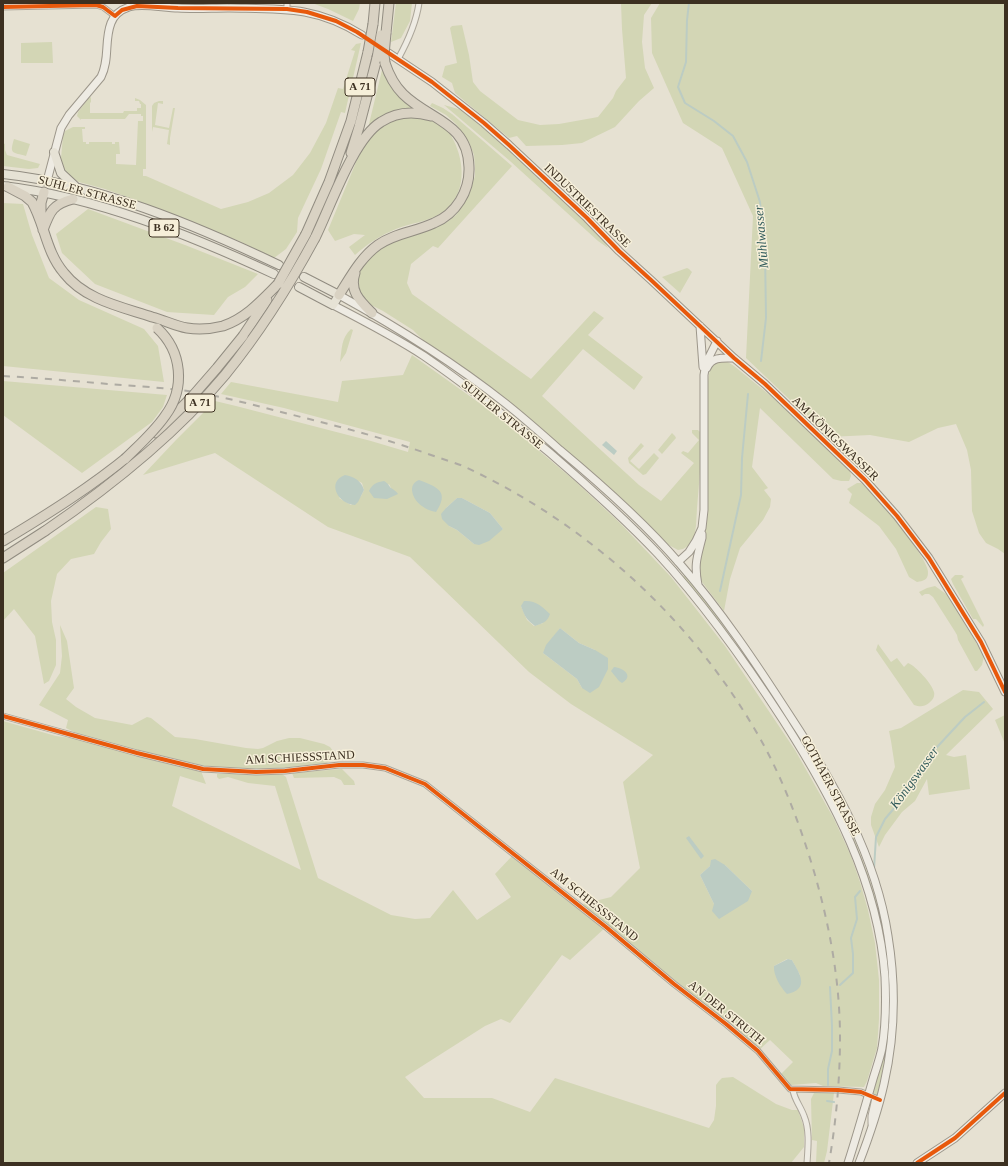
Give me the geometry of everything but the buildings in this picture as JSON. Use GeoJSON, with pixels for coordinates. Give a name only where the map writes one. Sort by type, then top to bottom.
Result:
{"type":"FeatureCollection","features":[{"type":"Feature","properties":{"kind":"highway","name":"A 71"},"geometry":{"type":"LineString","coordinates":[[3,541],[74,497],[125,459],[162,427],[190,399],[243,336],[278,284],[306,234],[329,182],[351,121],[368,52],[375,3]]}},
{"type":"Feature","properties":{"kind":"highway","name":"A 71"},"geometry":{"type":"LineString","coordinates":[[3,558],[80,507],[110,484],[168,434],[198,406],[225,375],[274,309],[297,272],[315,238],[343,177],[360,127],[384,31],[385,3]]}},
{"type":"Feature","properties":{"kind":"highway"},"geometry":{"type":"LineString","coordinates":[[338,295],[366,256],[380,244],[402,233],[435,223],[450,213],[462,198],[467,186],[470,168],[464,144],[460,137],[445,122],[403,94],[391,78],[385,63],[384,55],[384,31],[389,3]]}},
{"type":"Feature","properties":{"kind":"highway"},"geometry":{"type":"LineString","coordinates":[[343,177],[367,134],[381,122],[396,115],[414,113],[434,117],[445,122]]}},
{"type":"Feature","properties":{"kind":"highway"},"geometry":{"type":"LineString","coordinates":[[5,186],[25,196],[32,202],[54,259],[60,269],[70,280],[89,294],[159,324],[201,329],[221,326],[238,320],[248,313],[278,284]]}},
{"type":"Feature","properties":{"kind":"highway"},"geometry":{"type":"LineString","coordinates":[[43,230],[41,210],[44,192]]}},
{"type":"Feature","properties":{"kind":"highway"},"geometry":{"type":"LineString","coordinates":[[43,230],[48,216],[56,206],[73,199]]}},
{"type":"Feature","properties":{"kind":"highway"},"geometry":{"type":"LineString","coordinates":[[356,269],[353,280],[354,289],[358,298],[372,313]]}},
{"type":"Feature","properties":{"kind":"highway"},"geometry":{"type":"LineString","coordinates":[[125,459],[166,416],[177,393],[179,375],[177,358],[170,342],[159,324]]}},
{"type":"Feature","properties":{"kind":"main road"},"geometry":{"type":"LineString","coordinates":[[44,192],[61,128],[65,120],[101,77],[106,60],[110,26],[115,16],[122,10],[137,6],[229,8],[287,6],[336,21],[362,36]]}},
{"type":"Feature","properties":{"kind":"main road","name":"INDUSTRIESTRASSE"},"geometry":{"type":"LineString","coordinates":[[387,52],[432,82],[484,124],[582,213],[619,251],[734,358],[765,384]]}},
{"type":"Feature","properties":{"kind":"main road"},"geometry":{"type":"LineString","coordinates":[[54,152],[61,173],[77,188]]}},
{"type":"Feature","properties":{"kind":"main road","name":"SUHLER STRASSE"},"geometry":{"type":"LineString","coordinates":[[3,174],[77,188],[123,202],[212,234],[279,265]]}},
{"type":"Feature","properties":{"kind":"main road","name":"SUHLER STRASSE"},"geometry":{"type":"LineString","coordinates":[[5,186],[44,192],[73,199],[136,218],[187,236],[274,274]]}},
{"type":"Feature","properties":{"kind":"main road","name":"SUHLER STRASSE"},"geometry":{"type":"LineString","coordinates":[[304,277],[372,313],[428,348],[506,404],[621,503],[698,585]]}},
{"type":"Feature","properties":{"kind":"main road","name":"SUHLER STRASSE"},"geometry":{"type":"LineString","coordinates":[[298,287],[384,332],[424,356],[497,409],[573,473],[631,527],[664,561],[678,578]]}},
{"type":"Feature","properties":{"kind":"main road"},"geometry":{"type":"LineString","coordinates":[[333,305],[338,295]]}},
{"type":"Feature","properties":{"kind":"main road"},"geometry":{"type":"LineString","coordinates":[[698,585],[695,568],[702,538],[704,510],[704,382],[700,326]]}},
{"type":"Feature","properties":{"kind":"main road"},"geometry":{"type":"LineString","coordinates":[[702,354],[706,346],[717,341]]}},
{"type":"Feature","properties":{"kind":"main road"},"geometry":{"type":"LineString","coordinates":[[704,382],[706,363],[717,341]]}},
{"type":"Feature","properties":{"kind":"main road"},"geometry":{"type":"LineString","coordinates":[[704,382],[707,367],[713,360],[734,358]]}},
{"type":"Feature","properties":{"kind":"main road","name":"AM KÖNIGSWASSER"},"geometry":{"type":"LineString","coordinates":[[765,384],[865,480],[897,516],[929,558],[973,628],[993,665],[1005,692]]}},
{"type":"Feature","properties":{"kind":"main road"},"geometry":{"type":"LineString","coordinates":[[678,578],[679,565],[693,546],[702,528]]}},
{"type":"Feature","properties":{"kind":"main road"},"geometry":{"type":"LineString","coordinates":[[664,561],[668,565],[687,565],[698,555]]}},
{"type":"Feature","properties":{"kind":"main road","name":"GOTHAER STRASSE"},"geometry":{"type":"LineString","coordinates":[[678,578],[731,644],[778,712],[813,768],[842,821],[868,887],[881,944],[885,979],[885,998],[882,1049],[872,1128],[860,1163]]}},
{"type":"Feature","properties":{"kind":"main road","name":"GOTHAER STRASSE"},"geometry":{"type":"LineString","coordinates":[[698,585],[732,630],[808,743],[834,788],[853,826],[877,889],[888,936],[893,971],[894,1000],[892,1042],[889,1060],[848,1163]]}},
{"type":"Feature","properties":{"kind":"main road"},"geometry":{"type":"LineString","coordinates":[[917,1163],[955,1138],[1005,1093]]}},
{"type":"Feature","properties":{"kind":"street"},"geometry":{"type":"LineString","coordinates":[[398,59],[412,32],[419,3]]}},
{"type":"Feature","properties":{"kind":"street"},"geometry":{"type":"LineString","coordinates":[[3,7],[96,5],[103,7],[115,16]]}},
{"type":"Feature","properties":{"kind":"street","name":"AM SCHIESSSTAND"},"geometry":{"type":"LineString","coordinates":[[3,716],[137,753],[203,769],[256,772],[285,771],[339,765],[363,765],[385,768],[425,784],[606,927],[674,984]]}},
{"type":"Feature","properties":{"kind":"street","name":"AN DER STRUTH"},"geometry":{"type":"LineString","coordinates":[[674,984],[758,1051],[790,1089],[793,1090],[793,1094],[805,1117],[807,1128],[807,1163]]}},
{"type":"Feature","properties":{"kind":"street"},"geometry":{"type":"LineString","coordinates":[[793,1090],[838,1090],[861,1092],[875,1098]]}},
{"type":"Feature","properties":{"kind":"green space"},"geometry":{"type":"Polygon","coordinates":[[[312,3],[360,3],[359,9],[353,21],[312,3]]]}},
{"type":"Feature","properties":{"kind":"green space"},"geometry":{"type":"Polygon","coordinates":[[[396,3],[412,3],[410,21],[401,38],[391,42],[396,3]]]}},
{"type":"Feature","properties":{"kind":"green space"},"geometry":{"type":"Polygon","coordinates":[[[621,3],[652,3],[644,15],[642,42],[645,68],[654,88],[639,101],[615,127],[582,143],[526,146],[517,136],[509,138],[455,93],[452,83],[442,77],[445,66],[457,63],[450,28],[452,26],[462,25],[473,82],[480,91],[518,120],[540,125],[559,124],[598,117],[626,78],[621,3]]]}},
{"type":"Feature","properties":{"kind":"green space"},"geometry":{"type":"Polygon","coordinates":[[[660,3],[1005,3],[1005,554],[986,543],[979,533],[972,511],[971,470],[967,450],[956,424],[938,428],[909,442],[870,435],[829,437],[746,358],[753,216],[722,148],[683,123],[652,53],[651,18],[660,3]]]}},
{"type":"Feature","properties":{"kind":"green space"},"geometry":{"type":"Polygon","coordinates":[[[52,42],[53,63],[21,63],[21,43],[52,42]]]}},
{"type":"Feature","properties":{"kind":"green space"},"geometry":{"type":"Polygon","coordinates":[[[361,43],[345,113],[341,112],[321,169],[298,218],[297,232],[286,249],[274,258],[239,241],[133,199],[79,182],[69,177],[64,171],[61,158],[63,136],[65,131],[73,127],[85,127],[85,129],[82,129],[83,142],[86,142],[86,144],[89,144],[89,142],[112,142],[112,144],[115,144],[115,142],[119,142],[120,154],[116,154],[116,164],[136,165],[138,121],[143,121],[143,116],[141,116],[141,114],[129,114],[125,119],[81,120],[77,116],[78,112],[91,97],[90,113],[123,113],[124,111],[137,111],[137,108],[141,108],[141,104],[139,101],[135,101],[135,98],[146,105],[146,169],[143,169],[143,176],[221,209],[248,202],[269,193],[293,175],[310,153],[326,123],[338,88],[343,89],[355,51],[351,50],[356,44],[361,43]]]}},
{"type":"Feature","properties":{"kind":"green space"},"geometry":{"type":"Polygon","coordinates":[[[382,70],[384,70],[393,89],[418,109],[384,116],[370,126],[369,124],[382,70]]]}},
{"type":"Feature","properties":{"kind":"green space"},"geometry":{"type":"Polygon","coordinates":[[[163,101],[163,104],[158,103],[155,125],[169,128],[173,108],[175,108],[170,145],[167,144],[169,130],[153,127],[152,132],[152,106],[154,103],[163,101]]]}},
{"type":"Feature","properties":{"kind":"green space"},"geometry":{"type":"Polygon","coordinates":[[[432,103],[452,114],[512,166],[438,248],[433,246],[411,264],[407,283],[412,294],[531,379],[594,311],[604,318],[588,335],[643,377],[634,390],[583,349],[542,396],[639,485],[661,501],[694,463],[681,453],[683,451],[688,453],[699,440],[692,433],[692,430],[698,430],[700,432],[700,472],[696,526],[694,538],[688,546],[683,549],[678,550],[665,543],[608,487],[482,382],[425,342],[413,330],[367,303],[360,296],[356,281],[360,270],[369,259],[380,249],[397,240],[428,231],[447,222],[456,215],[468,197],[475,176],[474,155],[469,142],[456,124],[446,115],[430,106],[432,103]]]}},
{"type":"Feature","properties":{"kind":"green space"},"geometry":{"type":"Polygon","coordinates":[[[444,105],[462,110],[490,133],[596,232],[608,248],[598,241],[510,161],[444,105]]]}},
{"type":"Feature","properties":{"kind":"green space"},"geometry":{"type":"Polygon","coordinates":[[[412,117],[436,122],[450,133],[460,158],[462,175],[461,184],[455,200],[443,212],[424,221],[396,229],[385,234],[355,255],[349,247],[365,235],[354,234],[335,241],[328,230],[359,155],[367,140],[383,125],[400,118],[412,117]]]}},
{"type":"Feature","properties":{"kind":"green space"},"geometry":{"type":"Polygon","coordinates":[[[14,139],[30,144],[26,156],[13,152],[12,148],[14,139]]]}},
{"type":"Feature","properties":{"kind":"green space"},"geometry":{"type":"Polygon","coordinates":[[[3,143],[5,144],[7,155],[40,164],[38,168],[29,169],[3,166],[3,143]]]}},
{"type":"Feature","properties":{"kind":"green space"},"geometry":{"type":"Polygon","coordinates":[[[3,203],[23,204],[32,235],[49,278],[79,300],[144,329],[158,346],[164,382],[3,366],[3,203]]]}},
{"type":"Feature","properties":{"kind":"green space"},"geometry":{"type":"Polygon","coordinates":[[[88,209],[258,274],[245,287],[228,297],[214,315],[167,312],[95,284],[62,253],[56,234],[88,209]]]}},
{"type":"Feature","properties":{"kind":"green space"},"geometry":{"type":"Polygon","coordinates":[[[687,268],[692,272],[680,293],[662,277],[687,268]]]}},
{"type":"Feature","properties":{"kind":"green space"},"geometry":{"type":"Polygon","coordinates":[[[351,329],[353,330],[346,353],[340,362],[345,336],[351,329]]]}},
{"type":"Feature","properties":{"kind":"green space"},"geometry":{"type":"Polygon","coordinates":[[[412,355],[499,417],[575,481],[621,524],[671,577],[725,646],[795,750],[834,819],[851,856],[868,910],[875,943],[879,980],[877,1048],[864,1087],[823,1086],[816,1083],[791,1085],[781,1074],[793,1062],[770,1040],[758,1051],[606,927],[570,960],[562,955],[510,1023],[501,1019],[485,1026],[405,1077],[424,1098],[492,1098],[530,1112],[555,1078],[709,1128],[714,1120],[716,1085],[722,1078],[733,1077],[776,1104],[792,1110],[798,1110],[804,1128],[804,1147],[791,1163],[3,1163],[3,721],[56,736],[92,741],[66,728],[68,720],[39,705],[60,673],[62,656],[60,625],[67,641],[74,688],[66,699],[76,707],[95,718],[132,725],[147,717],[151,718],[175,737],[246,748],[263,748],[277,741],[289,738],[300,738],[330,747],[333,751],[332,760],[321,766],[256,772],[183,765],[182,767],[201,771],[206,784],[180,776],[172,806],[301,870],[275,786],[248,783],[228,777],[219,779],[217,777],[217,774],[282,774],[286,777],[318,878],[391,915],[415,919],[430,918],[453,890],[477,920],[511,897],[495,874],[514,854],[588,912],[583,904],[611,897],[640,868],[623,782],[653,755],[571,704],[529,672],[410,557],[328,527],[215,453],[143,475],[215,401],[408,452],[410,442],[284,408],[221,394],[231,382],[338,402],[342,381],[403,375],[412,355]],[[358,481],[339,498],[351,505],[361,496],[364,490],[362,483],[358,481]],[[389,484],[374,498],[381,498],[391,488],[389,484]],[[457,498],[446,508],[449,526],[457,530],[474,544],[503,529],[490,513],[462,498],[457,498]],[[521,606],[527,620],[534,626],[543,623],[521,606]],[[560,628],[543,653],[577,679],[582,688],[595,650],[579,643],[560,628]],[[725,865],[710,866],[700,875],[714,904],[752,891],[725,865]],[[787,959],[774,966],[800,975],[792,960],[787,959]]]}},
{"type":"Feature","properties":{"kind":"green space"},"geometry":{"type":"Polygon","coordinates":[[[726,361],[777,401],[850,471],[851,476],[849,481],[833,479],[760,408],[752,467],[768,488],[764,490],[771,499],[770,507],[763,520],[740,548],[730,579],[724,611],[702,582],[698,574],[707,509],[709,373],[714,364],[726,361]]]}},
{"type":"Feature","properties":{"kind":"green space"},"geometry":{"type":"Polygon","coordinates":[[[3,381],[167,395],[163,407],[152,422],[82,473],[3,415],[3,381]]]}},
{"type":"Feature","properties":{"kind":"green space"},"geometry":{"type":"Polygon","coordinates":[[[672,433],[676,438],[662,454],[658,450],[672,433]]]}},
{"type":"Feature","properties":{"kind":"green space"},"geometry":{"type":"Polygon","coordinates":[[[641,443],[644,446],[630,461],[639,469],[654,453],[659,458],[646,474],[643,475],[629,463],[628,458],[641,443]]]}},
{"type":"Feature","properties":{"kind":"green space"},"geometry":{"type":"Polygon","coordinates":[[[857,483],[861,483],[865,486],[882,504],[914,544],[927,568],[928,575],[925,580],[917,582],[909,577],[896,549],[879,526],[849,503],[852,494],[847,489],[857,483]]]}},
{"type":"Feature","properties":{"kind":"green space"},"geometry":{"type":"Polygon","coordinates":[[[96,507],[108,509],[111,529],[94,554],[71,559],[57,574],[51,601],[52,622],[56,640],[56,665],[49,681],[44,684],[35,636],[14,609],[3,621],[3,573],[96,507]]]}},
{"type":"Feature","properties":{"kind":"green space"},"geometry":{"type":"Polygon","coordinates":[[[685,575],[746,657],[805,746],[840,809],[868,876],[879,910],[886,946],[889,984],[889,1022],[877,1096],[874,1093],[874,1089],[888,1021],[875,906],[860,857],[837,806],[805,750],[683,577],[685,575]]]}},
{"type":"Feature","properties":{"kind":"green space"},"geometry":{"type":"Polygon","coordinates":[[[955,575],[962,575],[964,577],[961,579],[984,625],[983,627],[976,619],[973,619],[953,584],[951,579],[955,575]]]}},
{"type":"Feature","properties":{"kind":"green space"},"geometry":{"type":"Polygon","coordinates":[[[935,586],[946,594],[984,656],[982,665],[977,671],[975,671],[958,640],[957,635],[933,597],[929,594],[922,596],[919,592],[935,586]]]}},
{"type":"Feature","properties":{"kind":"green space"},"geometry":{"type":"Polygon","coordinates":[[[878,644],[891,662],[897,658],[904,667],[908,663],[923,676],[934,692],[933,699],[930,702],[924,706],[914,705],[876,650],[878,644]]]}},
{"type":"Feature","properties":{"kind":"green space"},"geometry":{"type":"Polygon","coordinates":[[[963,690],[979,692],[993,709],[946,755],[954,757],[966,755],[970,789],[929,795],[927,779],[915,801],[902,812],[885,835],[879,847],[871,825],[871,817],[875,804],[885,790],[895,767],[889,731],[901,728],[963,690]]]}},
{"type":"Feature","properties":{"kind":"green space"},"geometry":{"type":"Polygon","coordinates":[[[1005,715],[1005,744],[995,720],[1005,715]]]}},
{"type":"Feature","properties":{"kind":"green space"},"geometry":{"type":"Polygon","coordinates":[[[342,769],[354,781],[355,785],[344,785],[341,780],[334,777],[294,778],[292,773],[342,769]]]}},
{"type":"Feature","properties":{"kind":"green space"},"geometry":{"type":"Polygon","coordinates":[[[814,1093],[834,1093],[827,1151],[824,1163],[816,1163],[817,1141],[812,1140],[811,1099],[814,1093]]]}},
{"type":"Feature","properties":{"kind":"shaded area"},"geometry":{"type":"Polygon","coordinates":[[[606,441],[617,451],[614,455],[602,445],[606,441]]]}},
{"type":"Feature","properties":{"kind":"shaded area"},"geometry":{"type":"Polygon","coordinates":[[[345,475],[357,480],[364,490],[355,505],[344,501],[336,492],[336,482],[339,478],[345,475]]]}},
{"type":"Feature","properties":{"kind":"shaded area"},"geometry":{"type":"Polygon","coordinates":[[[419,480],[436,488],[442,494],[440,505],[436,512],[420,505],[417,502],[413,494],[412,487],[419,480]]]}},
{"type":"Feature","properties":{"kind":"shaded area"},"geometry":{"type":"Polygon","coordinates":[[[384,481],[398,494],[387,499],[374,498],[369,491],[370,489],[375,484],[384,481]]]}},
{"type":"Feature","properties":{"kind":"shaded area"},"geometry":{"type":"Polygon","coordinates":[[[457,498],[462,498],[490,513],[503,529],[489,541],[479,545],[474,544],[457,530],[449,526],[442,519],[441,514],[457,498]]]}},
{"type":"Feature","properties":{"kind":"shaded area"},"geometry":{"type":"Polygon","coordinates":[[[524,601],[532,601],[541,606],[550,614],[547,619],[535,626],[524,613],[521,606],[524,601]]]}},
{"type":"Feature","properties":{"kind":"shaded area"},"geometry":{"type":"Polygon","coordinates":[[[560,628],[579,643],[608,658],[608,669],[599,687],[590,693],[582,688],[577,679],[543,653],[546,645],[560,628]]]}},
{"type":"Feature","properties":{"kind":"shaded area"},"geometry":{"type":"Polygon","coordinates":[[[614,667],[621,669],[627,675],[626,680],[622,683],[611,671],[614,667]]]}},
{"type":"Feature","properties":{"kind":"shaded area"},"geometry":{"type":"Polygon","coordinates":[[[689,836],[704,856],[701,859],[686,838],[689,836]]]}},
{"type":"Feature","properties":{"kind":"shaded area"},"geometry":{"type":"Polygon","coordinates":[[[715,859],[725,865],[752,891],[748,901],[719,919],[712,911],[714,904],[700,875],[710,866],[711,860],[715,859]]]}},
{"type":"Feature","properties":{"kind":"shaded area"},"geometry":{"type":"Polygon","coordinates":[[[788,959],[792,960],[798,971],[801,985],[799,989],[787,994],[778,981],[774,966],[788,959]]]}},
{"type":"Feature","properties":{"kind":"waterway","name":"Mühlwasser"},"geometry":{"type":"LineString","coordinates":[[689,3],[686,62],[678,87],[685,103],[714,121],[733,136],[747,162],[760,202],[765,251],[766,318],[761,361]]}},
{"type":"Feature","properties":{"kind":"waterway","name":"Mühlwasser"},"geometry":{"type":"LineString","coordinates":[[720,591],[741,495],[742,458],[748,394]]}},
{"type":"Feature","properties":{"kind":"waterway","name":"Königswasser"},"geometry":{"type":"LineString","coordinates":[[874,869],[876,837],[885,819],[912,787],[926,759],[965,717],[984,702]]}},
{"type":"Feature","properties":{"kind":"waterway","name":"Königswasser"},"geometry":{"type":"LineString","coordinates":[[840,985],[853,973],[851,938],[857,919],[855,897],[860,891]]}},
{"type":"Feature","properties":{"kind":"waterway","name":"Königswasser"},"geometry":{"type":"LineString","coordinates":[[828,1085],[828,1069],[832,1051],[830,987]]}},
{"type":"Feature","properties":{"kind":"waterway","name":"Königswasser"},"geometry":{"type":"LineString","coordinates":[[827,1101],[834,1102]]}},
{"type":"Feature","properties":{"kind":"railway"},"geometry":{"type":"LineString","coordinates":[[3,376],[152,387],[195,392],[246,403],[360,432],[463,466],[550,514],[590,543],[628,575],[664,609],[697,646],[727,686],[764,745],[789,799],[815,875],[830,935],[840,1017],[836,1117],[829,1163]]}},
{"type":"Feature","properties":{"kind":"cycle path"},"geometry":{"type":"LineString","coordinates":[[3,7],[96,5],[103,7],[115,16],[122,10],[137,6],[287,9],[307,12],[336,21],[357,32],[432,82],[509,145],[587,218],[619,251],[734,358],[765,384],[865,480],[897,516],[929,558],[981,642],[1005,692]]}},
{"type":"Feature","properties":{"kind":"cycle path"},"geometry":{"type":"LineString","coordinates":[[3,716],[137,753],[203,769],[256,772],[285,771],[339,765],[363,765],[385,768],[425,784],[726,1024],[758,1051],[790,1089],[861,1092],[880,1100]]}},
{"type":"Feature","properties":{"kind":"cycle path"},"geometry":{"type":"LineString","coordinates":[[917,1163],[955,1138],[1005,1093]]}}]}
